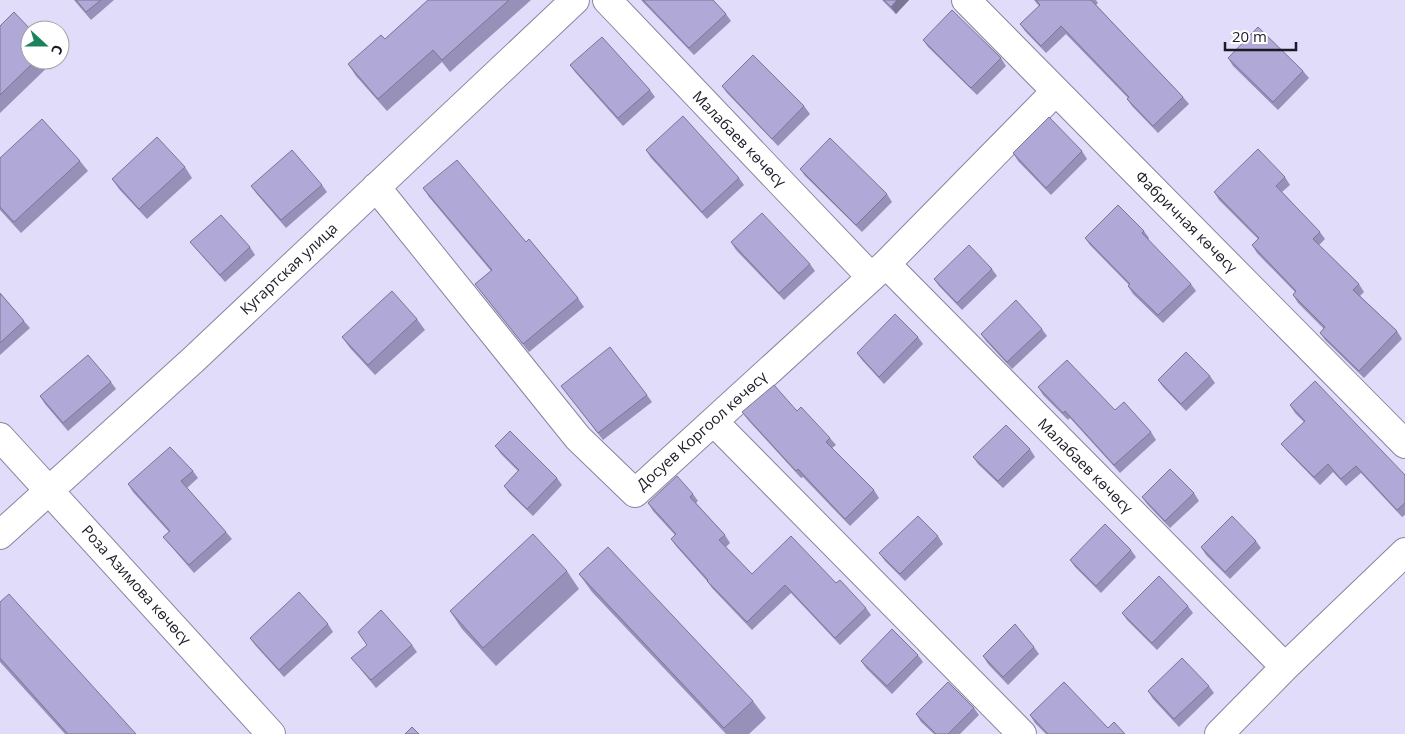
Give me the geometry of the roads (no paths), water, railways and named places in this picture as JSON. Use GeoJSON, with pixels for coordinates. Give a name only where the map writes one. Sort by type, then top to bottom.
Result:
{"type":"FeatureCollection","features":[{"type":"Feature","properties":{"kind":"street","name":"Кугартская улица"},"geometry":{"type":"LineString","coordinates":[[0,535],[193,360],[575,0]]}},
{"type":"Feature","properties":{"kind":"street","name":"Малабаев көчөсү"},"geometry":{"type":"LineString","coordinates":[[607,0],[879,270],[1285,667]]}},
{"type":"Feature","properties":{"kind":"street","name":"Фабричная көчөсү"},"geometry":{"type":"LineString","coordinates":[[966,0],[1405,444]]}},
{"type":"Feature","properties":{"kind":"street","name":"Досуев Коргоол көчөсү"},"geometry":{"type":"LineString","coordinates":[[376,187],[578,438],[635,492],[879,270],[1056,91]]}},
{"type":"Feature","properties":{"kind":"street"},"geometry":{"type":"LineString","coordinates":[[714,422],[1022,734]]}},
{"type":"Feature","properties":{"kind":"street","name":"Роза Азимова көчөсү"},"geometry":{"type":"LineString","coordinates":[[0,437],[271,734]]}},
{"type":"Feature","properties":{"kind":"street"},"geometry":{"type":"LineString","coordinates":[[1219,734],[1285,667],[1405,552]]}}]}
